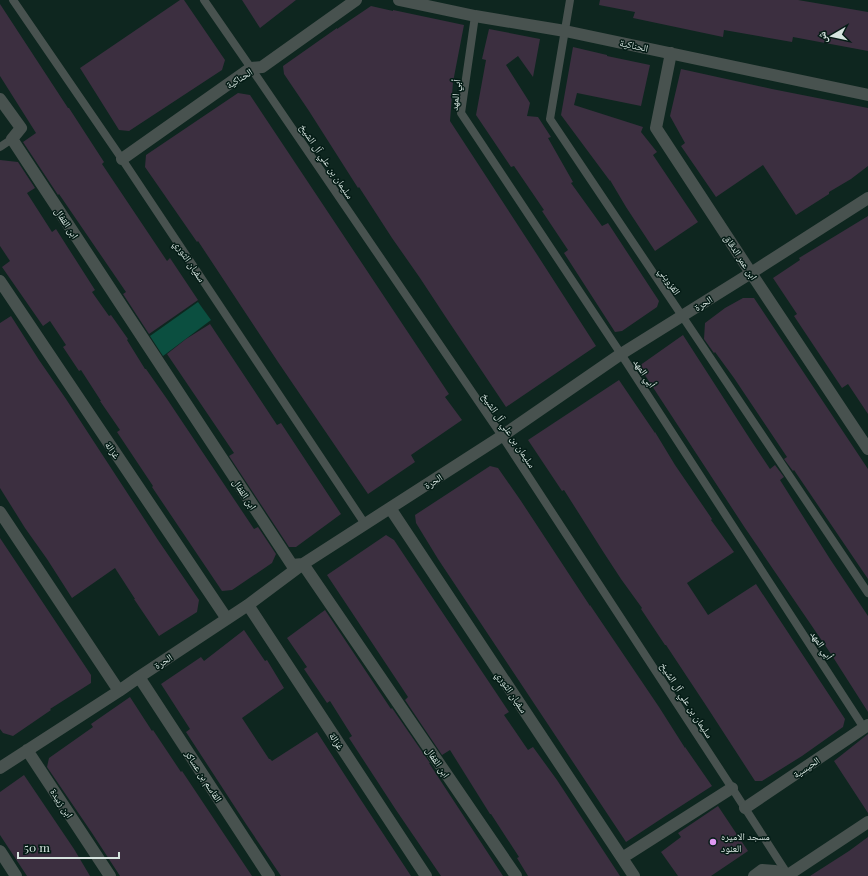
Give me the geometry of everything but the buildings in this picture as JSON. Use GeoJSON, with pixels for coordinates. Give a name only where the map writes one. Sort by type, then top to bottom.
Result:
{"type":"FeatureCollection","features":[{"type":"Feature","properties":{"kind":"street","name":"الحناكية"},"geometry":{"type":"LineString","coordinates":[[122,159],[251,68],[262,67],[356,0]]}},
{"type":"Feature","properties":{"kind":"street","name":"الحناكية"},"geometry":{"type":"LineString","coordinates":[[399,0],[475,16],[566,31],[868,95]]}},
{"type":"Feature","properties":{"kind":"street","name":"ابن عمر الدقاق"},"geometry":{"type":"LineString","coordinates":[[671,53],[656,128],[868,449]]}},
{"type":"Feature","properties":{"kind":"street"},"geometry":{"type":"LineString","coordinates":[[0,99],[21,128],[12,139]]}},
{"type":"Feature","properties":{"kind":"street","name":"ابن القفال"},"geometry":{"type":"LineString","coordinates":[[12,139],[292,566],[304,564],[516,876]]}},
{"type":"Feature","properties":{"kind":"street","name":"الحرة"},"geometry":{"type":"LineString","coordinates":[[2,762],[27,750],[118,691],[248,605],[304,564],[502,436],[621,354],[868,198]]}},
{"type":"Feature","properties":{"kind":"street","name":"غزالة"},"geometry":{"type":"LineString","coordinates":[[0,281],[227,619]]}},
{"type":"Feature","properties":{"kind":"street","name":"سفيان الثوري"},"geometry":{"type":"LineString","coordinates":[[390,508],[634,876]]}},
{"type":"Feature","properties":{"kind":"street"},"geometry":{"type":"LineString","coordinates":[[0,512],[118,691]]}},
{"type":"Feature","properties":{"kind":"street","name":"غزالة"},"geometry":{"type":"LineString","coordinates":[[248,605],[426,876]]}},
{"type":"Feature","properties":{"kind":"street","name":"القاسم بن عساكر"},"geometry":{"type":"LineString","coordinates":[[139,677],[269,876]]}},
{"type":"Feature","properties":{"kind":"street","name":"الحيسية"},"geometry":{"type":"LineString","coordinates":[[745,808],[866,727]]}},
{"type":"Feature","properties":{"kind":"street","name":"ابن زبيدة"},"geometry":{"type":"LineString","coordinates":[[27,750],[110,876]]}},
{"type":"Feature","properties":{"kind":"street"},"geometry":{"type":"LineString","coordinates":[[622,858],[732,788]]}},
{"type":"Feature","properties":{"kind":"street"},"geometry":{"type":"LineString","coordinates":[[754,876],[762,870],[775,871],[789,876],[868,822]]}},
{"type":"Feature","properties":{"kind":"street"},"geometry":{"type":"LineString","coordinates":[[0,851],[16,876]]}},
{"type":"Feature","properties":{"kind":"lane","name":"سفيان الثوري"},"geometry":{"type":"LineString","coordinates":[[14,0],[122,159],[365,524]]}},
{"type":"Feature","properties":{"kind":"lane","name":"سليمان بن علي آل الشيخ"},"geometry":{"type":"LineString","coordinates":[[204,0],[502,436],[789,876]]}},
{"type":"Feature","properties":{"kind":"lane","name":"القزويني"},"geometry":{"type":"LineString","coordinates":[[570,0],[566,31],[550,118],[868,593]]}},
{"type":"Feature","properties":{"kind":"lane","name":"أبي المهد"},"geometry":{"type":"LineString","coordinates":[[475,16],[461,113],[866,727]]}},
{"type":"Feature","properties":{"kind":"lane"},"geometry":{"type":"LineString","coordinates":[[0,148],[12,139]]}},
{"type":"Feature","properties":{"kind":"green space"},"geometry":{"type":"Polygon","coordinates":[[[198,302],[211,320],[163,356],[150,336],[198,302]]]}},
{"type":"Feature","properties":{"kind":"place","name":"مسجد الاميره العنود"},"geometry":{"type":"Point","coordinates":[713,842]}}]}
